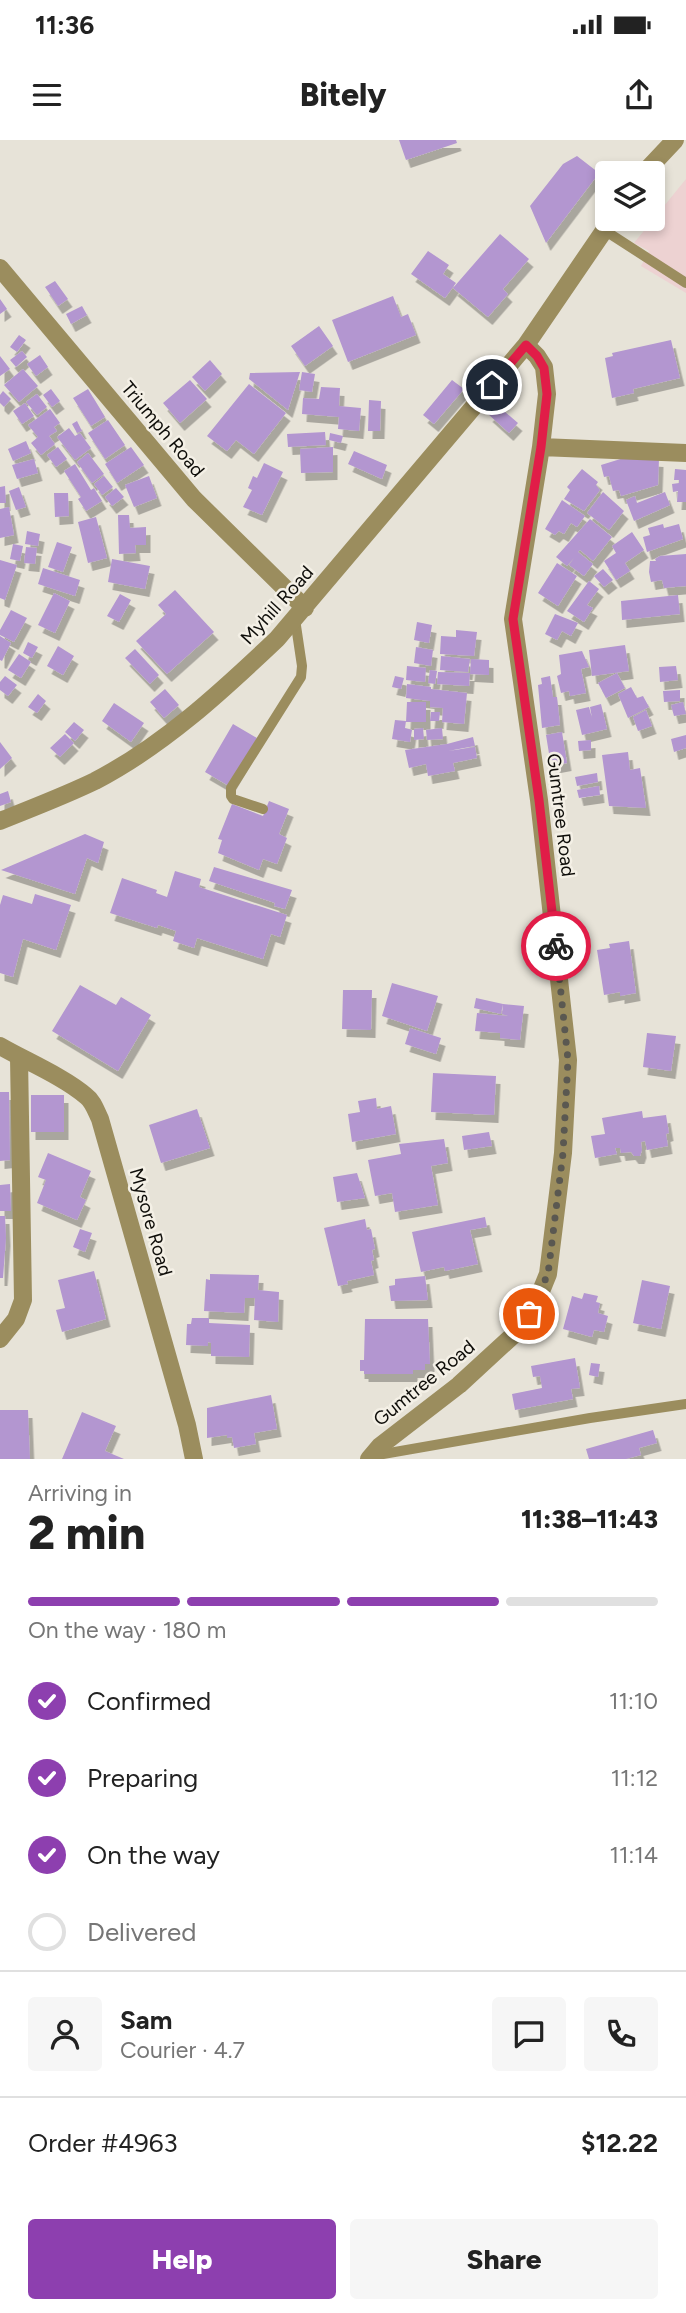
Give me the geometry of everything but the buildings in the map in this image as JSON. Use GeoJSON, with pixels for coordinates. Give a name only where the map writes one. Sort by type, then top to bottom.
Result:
{"type":"FeatureCollection","features":[{"type":"Feature","properties":{"kind":"street"},"geometry":{"type":"LineString","coordinates":[[655,161],[675,140]]}},
{"type":"Feature","properties":{"kind":"street"},"geometry":{"type":"LineString","coordinates":[[526,345],[604,231]]}},
{"type":"Feature","properties":{"kind":"street","name":"Triumph Road"},"geometry":{"type":"LineString","coordinates":[[0,268],[194,499],[300,613]]}},
{"type":"Feature","properties":{"kind":"street","name":"Gumtree Road"},"geometry":{"type":"LineString","coordinates":[[370,1457],[380,1446],[459,1385],[521,1328],[537,1301],[548,1274],[563,1153],[568,1060],[539,800],[513,619],[547,394],[544,368],[526,345]]}},
{"type":"Feature","properties":{"kind":"street","name":"Myhill Road"},"geometry":{"type":"LineString","coordinates":[[0,821],[94,781],[182,724],[231,683],[300,613],[526,345]]}},
{"type":"Feature","properties":{"kind":"street"},"geometry":{"type":"LineString","coordinates":[[541,447],[686,453]]}},
{"type":"Feature","properties":{"kind":"street","name":"Mysore Road"},"geometry":{"type":"LineString","coordinates":[[0,1046],[87,1096],[100,1119],[187,1425],[194,1459]]}},
{"type":"Feature","properties":{"kind":"street"},"geometry":{"type":"LineString","coordinates":[[0,1339],[16,1319],[23,1300],[19,1057]]}},
{"type":"Feature","properties":{"kind":"lane"},"geometry":{"type":"LineString","coordinates":[[616,231],[686,283]]}},
{"type":"Feature","properties":{"kind":"lane"},"geometry":{"type":"LineString","coordinates":[[263,809],[233,799],[230,796],[231,788],[301,677],[300,613]]}},
{"type":"Feature","properties":{"kind":"lane"},"geometry":{"type":"LineString","coordinates":[[370,1457],[686,1404]]}},
{"type":"Feature","properties":{"kind":"shaded area"},"geometry":{"type":"Polygon","coordinates":[[[686,179],[686,293],[641,266],[649,251],[634,243],[644,231],[665,231],[665,205],[686,179]]]}},
{"type":"Feature","properties":{"kind":"way so far"},"geometry":{"type":"LineString","coordinates":[[529,1314],[548,1274],[563,1153],[568,1060],[556,946]]}},
{"type":"Feature","properties":{"kind":"route"},"geometry":{"type":"LineString","coordinates":[[492,385],[526,345],[544,368],[547,394],[541,447],[513,619],[539,800],[556,946]]}}]}
